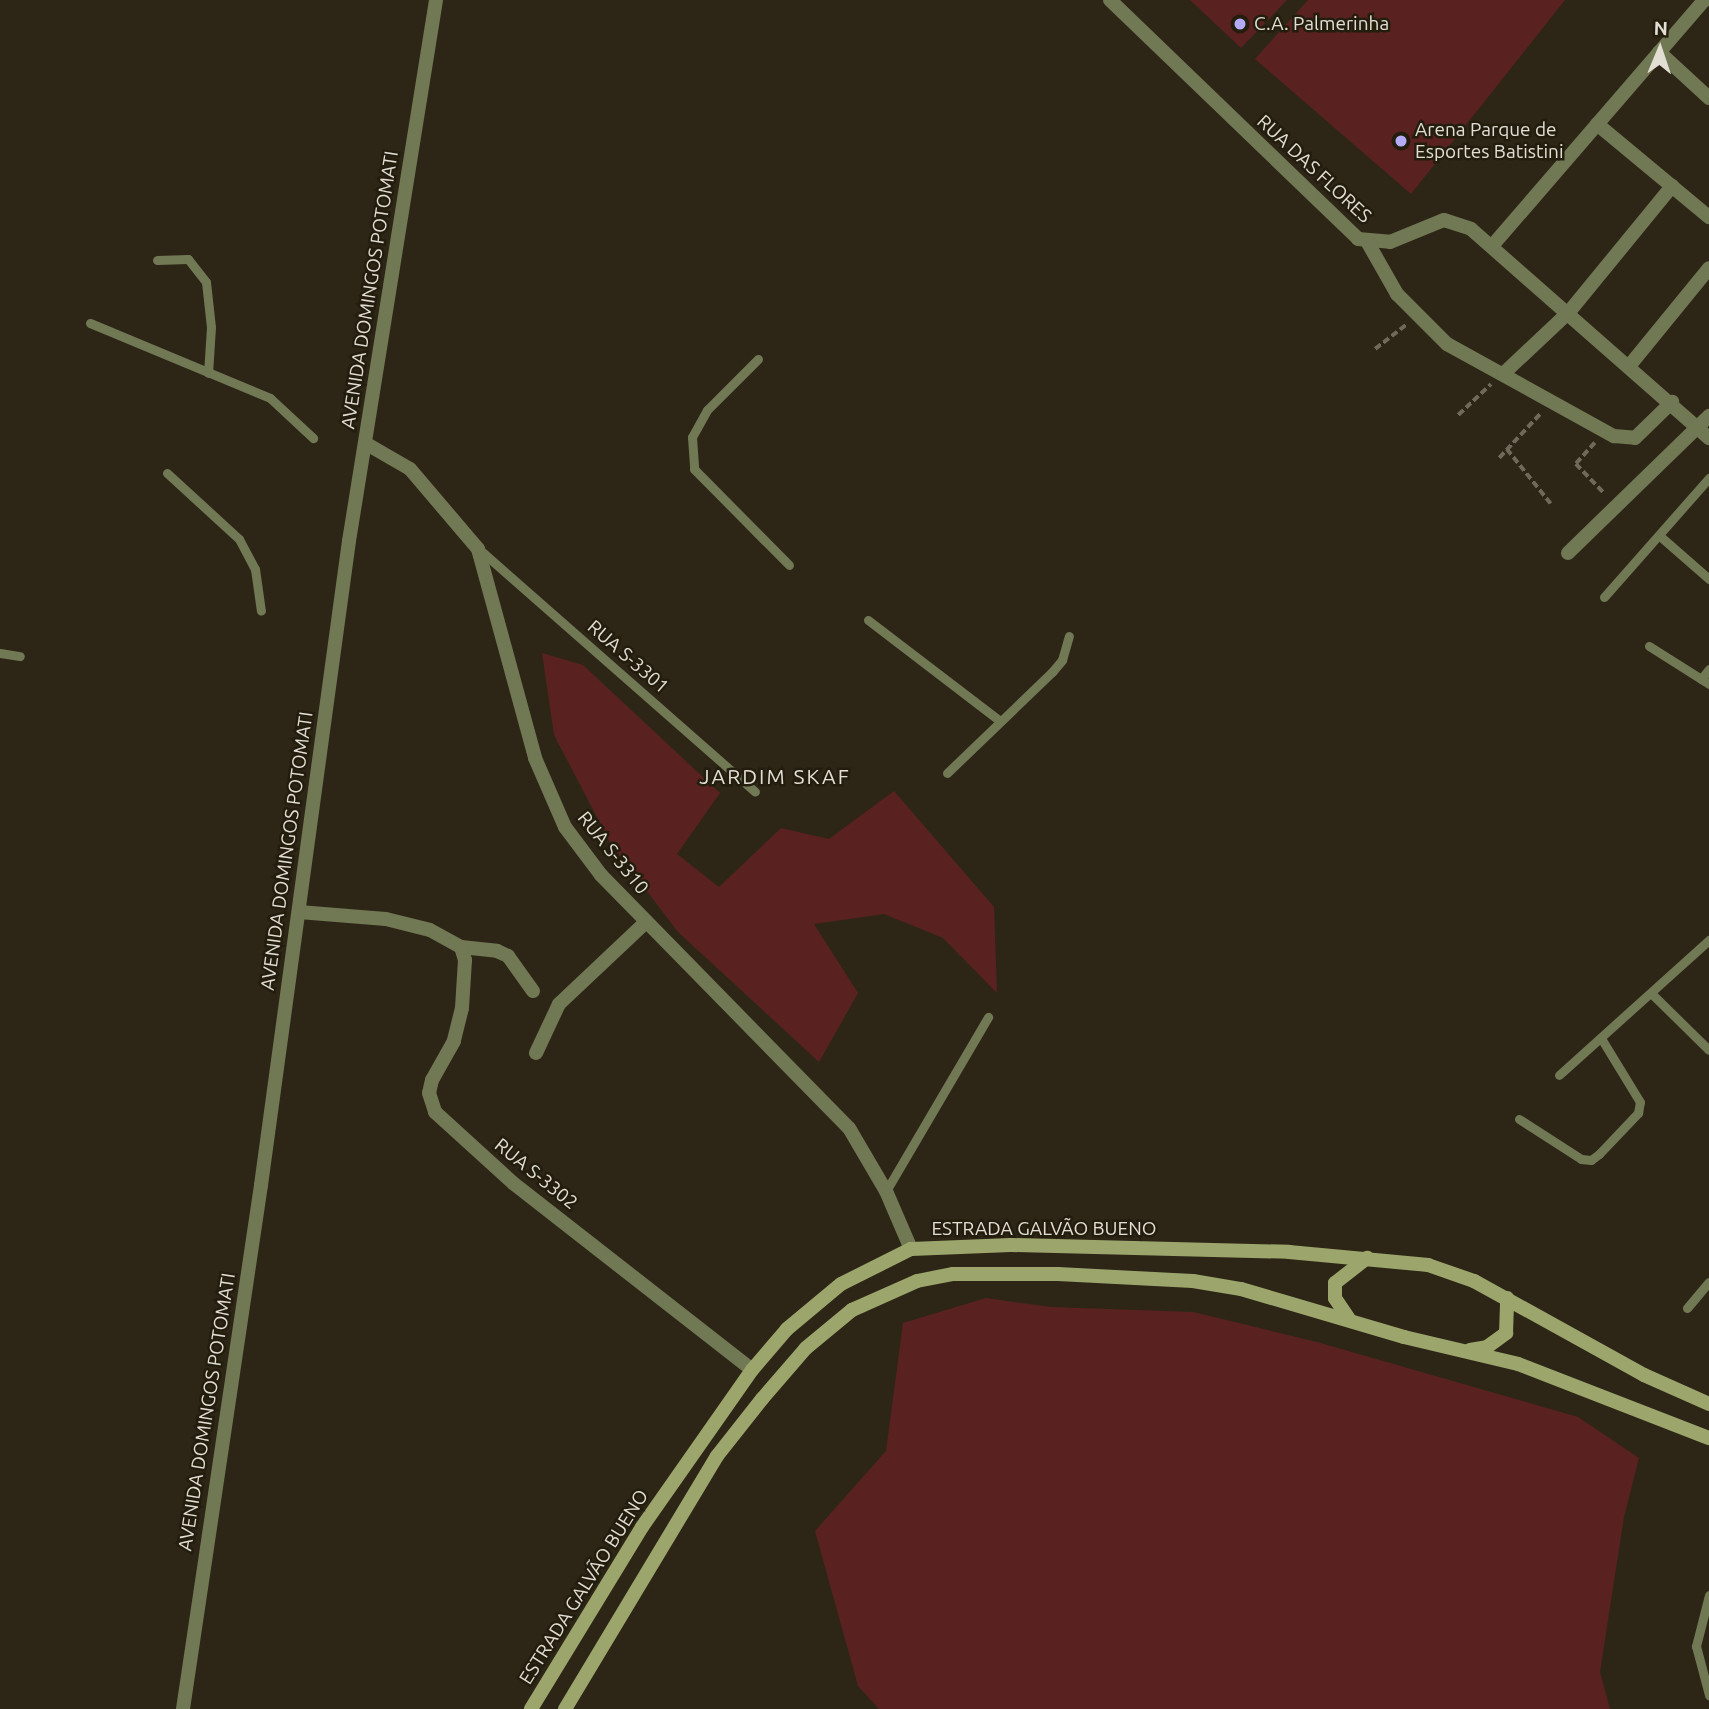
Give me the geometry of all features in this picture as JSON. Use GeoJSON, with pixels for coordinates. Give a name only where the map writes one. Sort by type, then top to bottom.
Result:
{"type":"FeatureCollection","features":[{"type":"Feature","properties":{"kind":"main road","name":"ESTRADA GALVÃO BUENO"},"geometry":{"type":"LineString","coordinates":[[531,1709],[642,1527],[752,1370],[787,1329],[823,1297],[876,1264],[911,1249],[1011,1245],[1367,1258],[1429,1265],[1507,1298],[1644,1375],[1709,1404]]}},
{"type":"Feature","properties":{"kind":"main road"},"geometry":{"type":"LineString","coordinates":[[1350,1320],[1335,1298],[1335,1283],[1367,1258]]}},
{"type":"Feature","properties":{"kind":"main road"},"geometry":{"type":"LineString","coordinates":[[565,1709],[717,1456],[806,1348],[878,1295],[953,1275],[1145,1278],[1241,1289],[1585,1387],[1704,1436]]}},
{"type":"Feature","properties":{"kind":"main road"},"geometry":{"type":"LineString","coordinates":[[1465,1351],[1487,1347],[1506,1333],[1507,1298]]}},
{"type":"Feature","properties":{"kind":"street","name":"AVENIDA DOMINGOS POTOMATI"},"geometry":{"type":"LineString","coordinates":[[183,1709],[365,443],[436,0]]}},
{"type":"Feature","properties":{"kind":"street","name":"RUA DAS FLORES"},"geometry":{"type":"LineString","coordinates":[[1110,0],[1349,232],[1368,243],[1390,242],[1444,220],[1471,229],[1630,365],[1704,433]]}},
{"type":"Feature","properties":{"kind":"street"},"geometry":{"type":"LineString","coordinates":[[1492,246],[1704,0]]}},
{"type":"Feature","properties":{"kind":"street"},"geometry":{"type":"LineString","coordinates":[[1659,52],[1709,98]]}},
{"type":"Feature","properties":{"kind":"street"},"geometry":{"type":"LineString","coordinates":[[1598,124],[1709,218]]}},
{"type":"Feature","properties":{"kind":"street"},"geometry":{"type":"LineString","coordinates":[[1503,373],[1569,312],[1672,186]]}},
{"type":"Feature","properties":{"kind":"street"},"geometry":{"type":"LineString","coordinates":[[1368,243],[1388,281],[1417,317],[1447,344],[1605,431],[1635,438],[1672,402]]}},
{"type":"Feature","properties":{"kind":"street"},"geometry":{"type":"LineString","coordinates":[[1630,365],[1709,268]]}},
{"type":"Feature","properties":{"kind":"street"},"geometry":{"type":"LineString","coordinates":[[1568,553],[1617,506],[1704,433],[1709,416]]}},
{"type":"Feature","properties":{"kind":"street","name":"RUA S-3310"},"geometry":{"type":"LineString","coordinates":[[365,443],[410,469],[478,549],[517,699],[552,803],[601,875],[849,1128],[886,1191],[911,1249]]}},
{"type":"Feature","properties":{"kind":"street"},"geometry":{"type":"LineString","coordinates":[[299,912],[386,919],[430,930],[461,947],[481,946],[508,956],[533,991]]}},
{"type":"Feature","properties":{"kind":"street"},"geometry":{"type":"LineString","coordinates":[[536,1053],[559,1004],[646,922]]}},
{"type":"Feature","properties":{"kind":"street","name":"RUA S-3302"},"geometry":{"type":"LineString","coordinates":[[461,947],[465,960],[462,1008],[454,1041],[432,1080],[429,1093],[435,1112],[513,1182],[752,1370]]}},
{"type":"Feature","properties":{"kind":"lane"},"geometry":{"type":"LineString","coordinates":[[157,260],[188,259],[206,282],[211,327],[208,373]]}},
{"type":"Feature","properties":{"kind":"lane"},"geometry":{"type":"LineString","coordinates":[[90,323],[270,398],[313,438]]}},
{"type":"Feature","properties":{"kind":"lane"},"geometry":{"type":"LineString","coordinates":[[758,359],[702,419],[692,437],[695,469],[789,565]]}},
{"type":"Feature","properties":{"kind":"lane"},"geometry":{"type":"LineString","coordinates":[[167,473],[239,539],[255,569],[261,611]]}},
{"type":"Feature","properties":{"kind":"lane"},"geometry":{"type":"LineString","coordinates":[[1604,597],[1661,537],[1709,478]]}},
{"type":"Feature","properties":{"kind":"lane"},"geometry":{"type":"LineString","coordinates":[[1661,537],[1709,579]]}},
{"type":"Feature","properties":{"kind":"lane","name":"RUA S-3301"},"geometry":{"type":"LineString","coordinates":[[478,549],[755,792]]}},
{"type":"Feature","properties":{"kind":"lane"},"geometry":{"type":"LineString","coordinates":[[868,620],[1000,722]]}},
{"type":"Feature","properties":{"kind":"lane"},"geometry":{"type":"LineString","coordinates":[[947,773],[1057,666],[1069,636]]}},
{"type":"Feature","properties":{"kind":"lane"},"geometry":{"type":"LineString","coordinates":[[1649,646],[1705,681],[1709,669]]}},
{"type":"Feature","properties":{"kind":"lane"},"geometry":{"type":"LineString","coordinates":[[0,653],[20,656]]}},
{"type":"Feature","properties":{"kind":"lane"},"geometry":{"type":"LineString","coordinates":[[1559,1075],[1653,995],[1709,940]]}},
{"type":"Feature","properties":{"kind":"lane"},"geometry":{"type":"LineString","coordinates":[[1653,995],[1709,1050]]}},
{"type":"Feature","properties":{"kind":"lane"},"geometry":{"type":"LineString","coordinates":[[886,1191],[988,1017]]}},
{"type":"Feature","properties":{"kind":"lane"},"geometry":{"type":"LineString","coordinates":[[1519,1119],[1581,1159],[1591,1160],[1599,1154],[1638,1113],[1640,1102],[1601,1038]]}},
{"type":"Feature","properties":{"kind":"lane"},"geometry":{"type":"LineString","coordinates":[[1687,1308],[1709,1282]]}},
{"type":"Feature","properties":{"kind":"lane"},"geometry":{"type":"LineString","coordinates":[[1704,1436],[1709,1446]]}},
{"type":"Feature","properties":{"kind":"lane"},"geometry":{"type":"LineString","coordinates":[[1709,1595],[1696,1646],[1709,1695]]}},
{"type":"Feature","properties":{"kind":"path"},"geometry":{"type":"LineString","coordinates":[[1375,349],[1417,317]]}},
{"type":"Feature","properties":{"kind":"path"},"geometry":{"type":"LineString","coordinates":[[1458,415],[1503,373]]}},
{"type":"Feature","properties":{"kind":"path"},"geometry":{"type":"LineString","coordinates":[[1499,458],[1553,401]]}},
{"type":"Feature","properties":{"kind":"path"},"geometry":{"type":"LineString","coordinates":[[1605,431],[1576,464],[1617,506]]}},
{"type":"Feature","properties":{"kind":"path"},"geometry":{"type":"LineString","coordinates":[[1507,449],[1551,504]]}},
{"type":"Feature","properties":{"kind":"shaded area","name":"C.A. Palmerinha"},"geometry":{"type":"Polygon","coordinates":[[[1190,0],[1287,0],[1241,48],[1190,0]]]}},
{"type":"Feature","properties":{"kind":"shaded area","name":"Arena Parque de Esportes Batistini"},"geometry":{"type":"Polygon","coordinates":[[[1308,0],[1565,0],[1411,194],[1255,59],[1308,0]]]}},
{"type":"Feature","properties":{"kind":"shaded area"},"geometry":{"type":"Polygon","coordinates":[[[542,653],[583,665],[720,793],[677,854],[719,887],[781,828],[829,839],[894,791],[994,907],[997,993],[943,938],[884,914],[814,924],[858,993],[819,1062],[678,932],[611,844],[554,735],[542,653]]]}},
{"type":"Feature","properties":{"kind":"shaded area"},"geometry":{"type":"Polygon","coordinates":[[[986,1298],[1051,1307],[1193,1312],[1317,1342],[1578,1417],[1639,1458],[1624,1517],[1600,1672],[1610,1709],[879,1709],[858,1686],[815,1531],[886,1451],[903,1323],[986,1298]]]}},
{"type":"Feature","properties":{"kind":"place","name":"C.A. Palmerinha"},"geometry":{"type":"Point","coordinates":[1240,24]}},
{"type":"Feature","properties":{"kind":"place","name":"Arena Parque de Esportes Batistini"},"geometry":{"type":"Point","coordinates":[1401,141]}},
{"type":"Feature","properties":{"kind":"district","name":"JARDIM SKAF"},"geometry":{"type":"Point","coordinates":[775,776]}}]}
